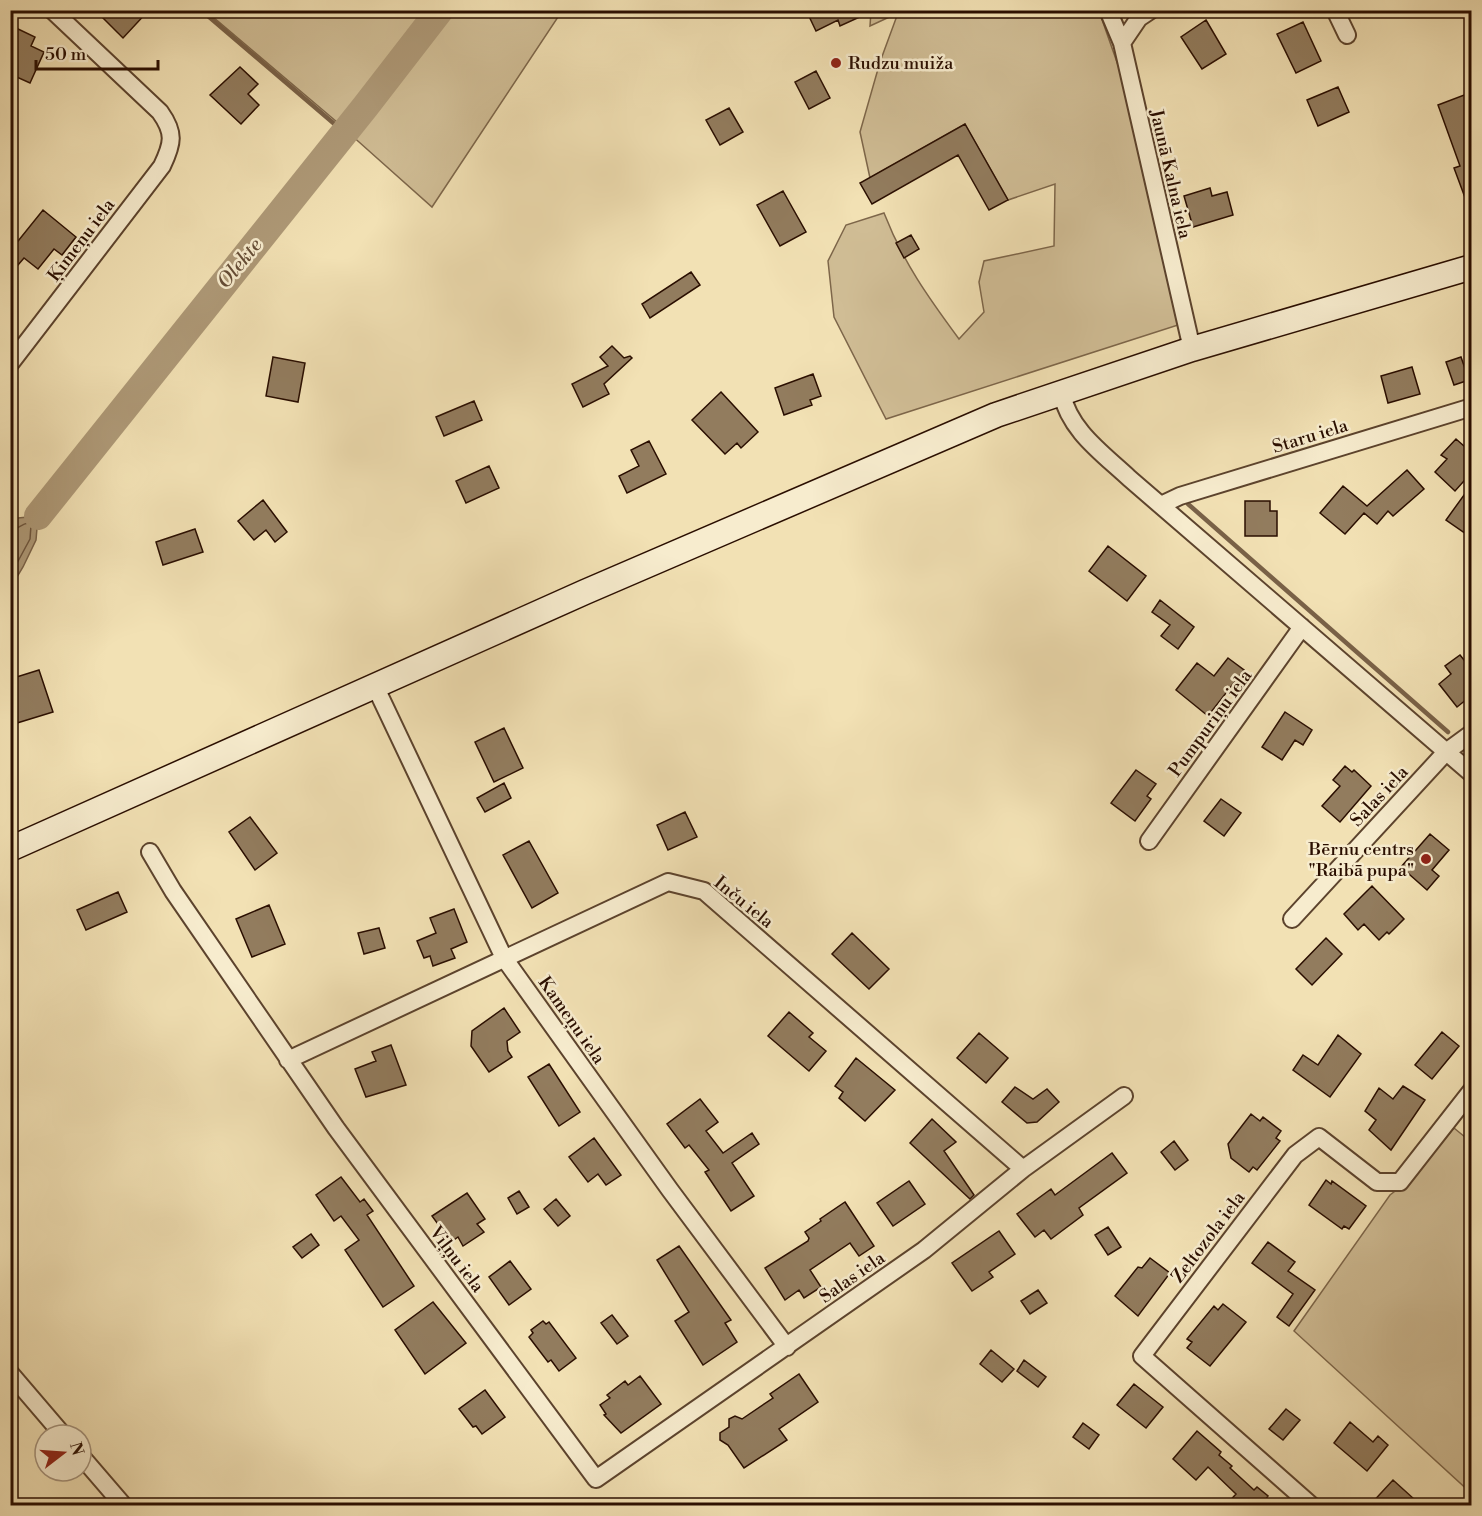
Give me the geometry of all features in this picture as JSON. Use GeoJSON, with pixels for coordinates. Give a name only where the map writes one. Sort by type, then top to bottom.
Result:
{"type":"FeatureCollection","features":[{"type":"Feature","properties":{"kind":"main road"},"geometry":{"type":"LineString","coordinates":[[10,849],[595,587],[996,415],[1192,349],[1472,267]]}},
{"type":"Feature","properties":{"kind":"street","name":"Ķimeņu iela"},"geometry":{"type":"LineString","coordinates":[[10,364],[162,166],[171,148],[171,134],[160,112],[52,10]]}},
{"type":"Feature","properties":{"kind":"street","name":"Jaunā Kalna iela"},"geometry":{"type":"LineString","coordinates":[[1108,10],[1122,43],[1192,349]]}},
{"type":"Feature","properties":{"kind":"street"},"geometry":{"type":"LineString","coordinates":[[1122,43],[1139,18],[1151,10]]}},
{"type":"Feature","properties":{"kind":"street"},"geometry":{"type":"LineString","coordinates":[[1335,10],[1347,35]]}},
{"type":"Feature","properties":{"kind":"street"},"geometry":{"type":"LineString","coordinates":[[1061,392],[1064,407],[1072,423],[1130,478],[1472,774]]}},
{"type":"Feature","properties":{"kind":"street","name":"Staru iela"},"geometry":{"type":"LineString","coordinates":[[1161,505],[1191,493],[1472,407]]}},
{"type":"Feature","properties":{"kind":"street","name":"Pumpuriņu iela"},"geometry":{"type":"LineString","coordinates":[[1149,841],[1302,627]]}},
{"type":"Feature","properties":{"kind":"street","name":"Kameņu iela"},"geometry":{"type":"LineString","coordinates":[[375,686],[504,958],[670,1190],[787,1347]]}},
{"type":"Feature","properties":{"kind":"street"},"geometry":{"type":"LineString","coordinates":[[1446,752],[1472,733]]}},
{"type":"Feature","properties":{"kind":"street","name":"Salas iela"},"geometry":{"type":"LineString","coordinates":[[1292,919],[1446,752]]}},
{"type":"Feature","properties":{"kind":"street","name":"Viļņu iela"},"geometry":{"type":"LineString","coordinates":[[150,852],[173,891],[336,1128],[596,1479]]}},
{"type":"Feature","properties":{"kind":"street","name":"Inču iela"},"geometry":{"type":"LineString","coordinates":[[288,1060],[669,882],[704,891],[1023,1169]]}},
{"type":"Feature","properties":{"kind":"street","name":"Zeltozola iela"},"geometry":{"type":"LineString","coordinates":[[1312,1506],[1142,1356],[1295,1155],[1319,1137],[1377,1182],[1400,1182],[1472,1090]]}},
{"type":"Feature","properties":{"kind":"street","name":"Salas iela"},"geometry":{"type":"LineString","coordinates":[[596,1479],[924,1250],[1023,1169],[1124,1096]]}},
{"type":"Feature","properties":{"kind":"street"},"geometry":{"type":"LineString","coordinates":[[10,1373],[53,1423]]}},
{"type":"Feature","properties":{"kind":"street"},"geometry":{"type":"LineString","coordinates":[[93,1469],[124,1506]]}},
{"type":"Feature","properties":{"kind":"shaded area"},"geometry":{"type":"Polygon","coordinates":[[[448,10],[562,11],[432,207],[350,134],[448,10]]]}},
{"type":"Feature","properties":{"kind":"shaded area"},"geometry":{"type":"Polygon","coordinates":[[[206,11],[425,11],[344,128],[206,11]]]}},
{"type":"Feature","properties":{"kind":"shaded area"},"geometry":{"type":"Polygon","coordinates":[[[871,11],[1099,11],[1125,85],[1178,325],[886,419],[834,317],[828,261],[846,225],[884,213],[917,279],[959,339],[984,312],[979,282],[984,261],[1054,246],[1055,184],[1008,200],[965,124],[870,178],[860,132],[880,62],[898,13],[870,26],[871,11]]]}},
{"type":"Feature","properties":{"kind":"shaded area"},"geometry":{"type":"Polygon","coordinates":[[[1454,1128],[1471,1142],[1471,1493],[1294,1331],[1390,1195],[1411,1179],[1454,1128]]]}},
{"type":"Feature","properties":{"kind":"water"},"geometry":{"type":"Polygon","coordinates":[[[38,516],[36,540],[11,587],[11,526],[18,518],[38,516]]]}},
{"type":"Feature","properties":{"kind":"building"},"geometry":{"type":"Polygon","coordinates":[[[95,10],[149,10],[123,38],[95,10]]]}},
{"type":"Feature","properties":{"kind":"building"},"geometry":{"type":"Polygon","coordinates":[[[806,10],[875,10],[840,26],[838,20],[816,31],[806,10]]]}},
{"type":"Feature","properties":{"kind":"building"},"geometry":{"type":"Polygon","coordinates":[[[1206,20],[1226,54],[1202,69],[1181,37],[1206,20]]]}},
{"type":"Feature","properties":{"kind":"building"},"geometry":{"type":"Polygon","coordinates":[[[1303,22],[1321,61],[1296,73],[1277,34],[1303,22]]]}},
{"type":"Feature","properties":{"kind":"building"},"geometry":{"type":"Polygon","coordinates":[[[16,28],[35,37],[31,46],[44,52],[30,83],[10,74],[10,40],[16,28]]]}},
{"type":"Feature","properties":{"kind":"building"},"geometry":{"type":"Polygon","coordinates":[[[240,67],[258,84],[248,94],[259,105],[241,124],[210,95],[240,67]]]}},
{"type":"Feature","properties":{"kind":"building"},"geometry":{"type":"Polygon","coordinates":[[[816,71],[830,98],[809,109],[795,82],[816,71]]]}},
{"type":"Feature","properties":{"kind":"building"},"geometry":{"type":"Polygon","coordinates":[[[1338,87],[1349,112],[1318,126],[1307,100],[1338,87]]]}},
{"type":"Feature","properties":{"kind":"building"},"geometry":{"type":"Polygon","coordinates":[[[1472,92],[1472,211],[1470,211],[1454,168],[1460,166],[1438,105],[1472,92]]]}},
{"type":"Feature","properties":{"kind":"building"},"geometry":{"type":"Polygon","coordinates":[[[729,108],[743,132],[720,145],[706,120],[729,108]]]}},
{"type":"Feature","properties":{"kind":"building"},"geometry":{"type":"Polygon","coordinates":[[[965,124],[1008,200],[989,210],[958,155],[872,204],[860,183],[965,124]]]}},
{"type":"Feature","properties":{"kind":"building"},"geometry":{"type":"Polygon","coordinates":[[[1210,188],[1212,196],[1227,192],[1233,215],[1193,227],[1184,196],[1210,188]]]}},
{"type":"Feature","properties":{"kind":"building"},"geometry":{"type":"Polygon","coordinates":[[[783,191],[806,232],[780,246],[757,205],[783,191]]]}},
{"type":"Feature","properties":{"kind":"building"},"geometry":{"type":"Polygon","coordinates":[[[43,210],[76,237],[62,255],[54,249],[38,269],[24,258],[18,265],[10,259],[10,251],[43,210]]]}},
{"type":"Feature","properties":{"kind":"building"},"geometry":{"type":"Polygon","coordinates":[[[911,235],[919,249],[904,258],[896,243],[911,235]]]}},
{"type":"Feature","properties":{"kind":"building"},"geometry":{"type":"Polygon","coordinates":[[[691,272],[700,285],[650,318],[642,304],[691,272]]]}},
{"type":"Feature","properties":{"kind":"building"},"geometry":{"type":"Polygon","coordinates":[[[612,346],[624,358],[630,356],[632,358],[604,384],[609,394],[583,407],[572,384],[608,366],[600,357],[612,346]]]}},
{"type":"Feature","properties":{"kind":"building"},"geometry":{"type":"Polygon","coordinates":[[[273,357],[305,363],[298,402],[266,396],[273,357]]]}},
{"type":"Feature","properties":{"kind":"building"},"geometry":{"type":"Polygon","coordinates":[[[1461,357],[1469,380],[1454,385],[1446,362],[1461,357]]]}},
{"type":"Feature","properties":{"kind":"building"},"geometry":{"type":"Polygon","coordinates":[[[1412,367],[1420,394],[1388,403],[1381,376],[1412,367]]]}},
{"type":"Feature","properties":{"kind":"building"},"geometry":{"type":"Polygon","coordinates":[[[813,374],[821,396],[810,400],[812,405],[784,415],[775,388],[813,374]]]}},
{"type":"Feature","properties":{"kind":"building"},"geometry":{"type":"Polygon","coordinates":[[[721,392],[758,432],[741,448],[737,443],[725,454],[692,420],[721,392]]]}},
{"type":"Feature","properties":{"kind":"building"},"geometry":{"type":"Polygon","coordinates":[[[474,401],[482,420],[444,436],[436,417],[474,401]]]}},
{"type":"Feature","properties":{"kind":"building"},"geometry":{"type":"Polygon","coordinates":[[[1456,439],[1472,453],[1472,472],[1455,491],[1435,472],[1447,459],[1441,455],[1456,439]]]}},
{"type":"Feature","properties":{"kind":"building"},"geometry":{"type":"Polygon","coordinates":[[[649,441],[666,474],[627,493],[619,476],[639,466],[631,450],[649,441]]]}},
{"type":"Feature","properties":{"kind":"building"},"geometry":{"type":"Polygon","coordinates":[[[489,466],[499,488],[466,503],[456,481],[489,466]]]}},
{"type":"Feature","properties":{"kind":"building"},"geometry":{"type":"Polygon","coordinates":[[[1407,470],[1424,489],[1393,516],[1388,511],[1377,524],[1364,513],[1345,534],[1320,513],[1343,486],[1367,506],[1407,470]]]}},
{"type":"Feature","properties":{"kind":"building"},"geometry":{"type":"Polygon","coordinates":[[[1472,484],[1472,538],[1446,520],[1472,484]]]}},
{"type":"Feature","properties":{"kind":"building"},"geometry":{"type":"Polygon","coordinates":[[[263,500],[287,532],[275,542],[266,530],[254,540],[238,521],[263,500]]]}},
{"type":"Feature","properties":{"kind":"building"},"geometry":{"type":"Polygon","coordinates":[[[1245,501],[1270,501],[1270,511],[1277,511],[1277,536],[1245,536],[1245,501]]]}},
{"type":"Feature","properties":{"kind":"building"},"geometry":{"type":"Polygon","coordinates":[[[195,529],[203,552],[163,565],[156,542],[195,529]]]}},
{"type":"Feature","properties":{"kind":"building"},"geometry":{"type":"Polygon","coordinates":[[[1108,546],[1146,576],[1127,601],[1089,571],[1108,546]]]}},
{"type":"Feature","properties":{"kind":"building"},"geometry":{"type":"Polygon","coordinates":[[[1160,600],[1194,627],[1178,649],[1161,636],[1170,625],[1152,612],[1160,600]]]}},
{"type":"Feature","properties":{"kind":"building"},"geometry":{"type":"Polygon","coordinates":[[[1460,655],[1472,670],[1472,695],[1457,707],[1439,684],[1451,674],[1445,666],[1460,655]]]}},
{"type":"Feature","properties":{"kind":"building"},"geometry":{"type":"Polygon","coordinates":[[[1228,658],[1244,670],[1208,716],[1176,690],[1197,663],[1214,676],[1228,658]]]}},
{"type":"Feature","properties":{"kind":"building"},"geometry":{"type":"Polygon","coordinates":[[[39,670],[53,712],[17,723],[10,702],[10,679],[39,670]]]}},
{"type":"Feature","properties":{"kind":"building"},"geometry":{"type":"Polygon","coordinates":[[[1285,712],[1312,730],[1303,745],[1295,740],[1282,760],[1262,747],[1285,712]]]}},
{"type":"Feature","properties":{"kind":"building"},"geometry":{"type":"Polygon","coordinates":[[[504,728],[523,768],[494,782],[475,742],[504,728]]]}},
{"type":"Feature","properties":{"kind":"building"},"geometry":{"type":"Polygon","coordinates":[[[1345,766],[1352,772],[1354,770],[1371,786],[1340,822],[1322,806],[1340,786],[1333,780],[1345,766]]]}},
{"type":"Feature","properties":{"kind":"building"},"geometry":{"type":"Polygon","coordinates":[[[1136,770],[1156,784],[1147,796],[1151,799],[1135,821],[1111,803],[1136,770]]]}},
{"type":"Feature","properties":{"kind":"building"},"geometry":{"type":"Polygon","coordinates":[[[504,783],[511,798],[485,812],[477,798],[504,783]]]}},
{"type":"Feature","properties":{"kind":"building"},"geometry":{"type":"Polygon","coordinates":[[[1221,799],[1241,813],[1224,836],[1204,821],[1221,799]]]}},
{"type":"Feature","properties":{"kind":"building"},"geometry":{"type":"Polygon","coordinates":[[[685,812],[697,837],[668,850],[657,825],[685,812]]]}},
{"type":"Feature","properties":{"kind":"building"},"geometry":{"type":"Polygon","coordinates":[[[250,817],[277,853],[255,870],[229,832],[250,817]]]}},
{"type":"Feature","properties":{"kind":"building"},"geometry":{"type":"Polygon","coordinates":[[[1430,834],[1449,850],[1432,870],[1439,876],[1427,890],[1401,867],[1430,834]]]}},
{"type":"Feature","properties":{"kind":"building"},"geometry":{"type":"Polygon","coordinates":[[[529,841],[558,893],[532,908],[503,855],[529,841]]]}},
{"type":"Feature","properties":{"kind":"building"},"geometry":{"type":"Polygon","coordinates":[[[1372,886],[1404,919],[1389,934],[1387,932],[1379,940],[1364,924],[1358,930],[1344,914],[1372,886]]]}},
{"type":"Feature","properties":{"kind":"building"},"geometry":{"type":"Polygon","coordinates":[[[118,892],[127,912],[86,930],[77,910],[118,892]]]}},
{"type":"Feature","properties":{"kind":"building"},"geometry":{"type":"Polygon","coordinates":[[[269,905],[285,944],[252,957],[236,919],[269,905]]]}},
{"type":"Feature","properties":{"kind":"building"},"geometry":{"type":"Polygon","coordinates":[[[454,909],[467,942],[451,949],[455,958],[433,966],[430,956],[424,958],[417,941],[436,933],[430,918],[454,909]]]}},
{"type":"Feature","properties":{"kind":"building"},"geometry":{"type":"Polygon","coordinates":[[[379,928],[385,948],[364,954],[358,933],[379,928]]]}},
{"type":"Feature","properties":{"kind":"building"},"geometry":{"type":"Polygon","coordinates":[[[852,933],[889,969],[869,989],[832,954],[852,933]]]}},
{"type":"Feature","properties":{"kind":"building"},"geometry":{"type":"Polygon","coordinates":[[[1326,938],[1342,954],[1312,985],[1296,969],[1326,938]]]}},
{"type":"Feature","properties":{"kind":"building"},"geometry":{"type":"Polygon","coordinates":[[[504,1008],[520,1032],[507,1041],[508,1051],[512,1057],[489,1072],[471,1046],[472,1031],[504,1008]]]}},
{"type":"Feature","properties":{"kind":"building"},"geometry":{"type":"Polygon","coordinates":[[[789,1012],[813,1033],[809,1037],[826,1051],[809,1071],[768,1036],[789,1012]]]}},
{"type":"Feature","properties":{"kind":"building"},"geometry":{"type":"Polygon","coordinates":[[[1442,1032],[1459,1046],[1432,1079],[1415,1065],[1442,1032]]]}},
{"type":"Feature","properties":{"kind":"building"},"geometry":{"type":"Polygon","coordinates":[[[979,1033],[1008,1058],[986,1083],[957,1058],[979,1033]]]}},
{"type":"Feature","properties":{"kind":"building"},"geometry":{"type":"Polygon","coordinates":[[[1338,1035],[1361,1054],[1330,1097],[1293,1070],[1303,1055],[1318,1065],[1338,1035]]]}},
{"type":"Feature","properties":{"kind":"building"},"geometry":{"type":"Polygon","coordinates":[[[391,1045],[406,1085],[366,1097],[355,1069],[376,1061],[372,1052],[391,1045]]]}},
{"type":"Feature","properties":{"kind":"building"},"geometry":{"type":"Polygon","coordinates":[[[856,1058],[895,1090],[865,1121],[839,1098],[843,1092],[835,1086],[856,1058]]]}},
{"type":"Feature","properties":{"kind":"building"},"geometry":{"type":"Polygon","coordinates":[[[549,1064],[580,1112],[559,1126],[528,1077],[549,1064]]]}},
{"type":"Feature","properties":{"kind":"building"},"geometry":{"type":"Polygon","coordinates":[[[1403,1086],[1425,1100],[1391,1150],[1369,1130],[1376,1120],[1365,1111],[1379,1088],[1393,1099],[1403,1086]]]}},
{"type":"Feature","properties":{"kind":"building"},"geometry":{"type":"Polygon","coordinates":[[[1015,1087],[1033,1099],[1047,1089],[1059,1102],[1037,1122],[1027,1123],[1002,1102],[1015,1087]]]}},
{"type":"Feature","properties":{"kind":"building"},"geometry":{"type":"Polygon","coordinates":[[[700,1099],[718,1122],[706,1131],[723,1153],[752,1133],[759,1144],[732,1163],[754,1196],[731,1211],[705,1172],[709,1170],[689,1145],[685,1148],[667,1124],[700,1099]]]}},
{"type":"Feature","properties":{"kind":"building"},"geometry":{"type":"Polygon","coordinates":[[[1251,1114],[1260,1121],[1263,1117],[1281,1131],[1276,1138],[1280,1141],[1257,1170],[1253,1167],[1249,1172],[1231,1158],[1228,1144],[1251,1114]]]}},
{"type":"Feature","properties":{"kind":"building"},"geometry":{"type":"Polygon","coordinates":[[[932,1119],[956,1142],[944,1151],[974,1195],[970,1199],[910,1143],[932,1119]]]}},
{"type":"Feature","properties":{"kind":"building"},"geometry":{"type":"Polygon","coordinates":[[[594,1138],[621,1175],[606,1185],[598,1174],[588,1182],[569,1157],[594,1138]]]}},
{"type":"Feature","properties":{"kind":"building"},"geometry":{"type":"Polygon","coordinates":[[[1174,1141],[1188,1160],[1175,1170],[1161,1152],[1174,1141]]]}},
{"type":"Feature","properties":{"kind":"building"},"geometry":{"type":"Polygon","coordinates":[[[1112,1153],[1127,1173],[1079,1208],[1083,1215],[1051,1239],[1044,1230],[1035,1237],[1017,1214],[1051,1189],[1055,1195],[1112,1153]]]}},
{"type":"Feature","properties":{"kind":"building"},"geometry":{"type":"Polygon","coordinates":[[[341,1177],[360,1202],[364,1199],[373,1211],[367,1215],[414,1286],[383,1307],[345,1250],[359,1240],[341,1216],[334,1221],[316,1195],[341,1177]]]}},
{"type":"Feature","properties":{"kind":"building"},"geometry":{"type":"Polygon","coordinates":[[[1326,1180],[1331,1184],[1332,1181],[1366,1206],[1349,1229],[1344,1226],[1342,1229],[1309,1205],[1326,1180]]]}},
{"type":"Feature","properties":{"kind":"building"},"geometry":{"type":"Polygon","coordinates":[[[909,1181],[925,1204],[893,1226],[877,1203],[909,1181]]]}},
{"type":"Feature","properties":{"kind":"building"},"geometry":{"type":"Polygon","coordinates":[[[519,1191],[529,1207],[517,1214],[508,1198],[519,1191]]]}},
{"type":"Feature","properties":{"kind":"building"},"geometry":{"type":"Polygon","coordinates":[[[467,1193],[485,1219],[477,1224],[484,1232],[463,1246],[458,1237],[451,1242],[432,1216],[467,1193]]]}},
{"type":"Feature","properties":{"kind":"building"},"geometry":{"type":"Polygon","coordinates":[[[556,1199],[570,1216],[558,1226],[544,1209],[556,1199]]]}},
{"type":"Feature","properties":{"kind":"building"},"geometry":{"type":"Polygon","coordinates":[[[845,1202],[874,1246],[859,1256],[850,1243],[810,1270],[821,1287],[804,1298],[799,1290],[785,1300],[765,1268],[808,1241],[809,1238],[805,1232],[845,1202]]]}},
{"type":"Feature","properties":{"kind":"building"},"geometry":{"type":"Polygon","coordinates":[[[1108,1227],[1121,1247],[1108,1255],[1095,1235],[1108,1227]]]}},
{"type":"Feature","properties":{"kind":"building"},"geometry":{"type":"Polygon","coordinates":[[[999,1231],[1015,1254],[989,1272],[993,1277],[972,1291],[952,1263],[999,1231]]]}},
{"type":"Feature","properties":{"kind":"building"},"geometry":{"type":"Polygon","coordinates":[[[311,1234],[319,1245],[302,1258],[293,1247],[311,1234]]]}},
{"type":"Feature","properties":{"kind":"building"},"geometry":{"type":"Polygon","coordinates":[[[1268,1242],[1295,1262],[1288,1271],[1315,1290],[1289,1326],[1277,1317],[1293,1294],[1252,1263],[1268,1242]]]}},
{"type":"Feature","properties":{"kind":"building"},"geometry":{"type":"Polygon","coordinates":[[[679,1246],[731,1320],[725,1323],[737,1342],[703,1365],[675,1321],[689,1312],[657,1260],[679,1246]]]}},
{"type":"Feature","properties":{"kind":"building"},"geometry":{"type":"Polygon","coordinates":[[[1150,1258],[1170,1273],[1138,1316],[1115,1296],[1138,1267],[1142,1268],[1150,1258]]]}},
{"type":"Feature","properties":{"kind":"building"},"geometry":{"type":"Polygon","coordinates":[[[510,1261],[531,1289],[509,1305],[489,1277],[510,1261]]]}},
{"type":"Feature","properties":{"kind":"building"},"geometry":{"type":"Polygon","coordinates":[[[1038,1290],[1047,1303],[1030,1314],[1021,1301],[1038,1290]]]}},
{"type":"Feature","properties":{"kind":"building"},"geometry":{"type":"Polygon","coordinates":[[[433,1302],[466,1343],[425,1374],[395,1330],[433,1302]]]}},
{"type":"Feature","properties":{"kind":"building"},"geometry":{"type":"Polygon","coordinates":[[[1223,1304],[1246,1322],[1210,1366],[1187,1348],[1192,1342],[1187,1339],[1214,1306],[1218,1310],[1223,1304]]]}},
{"type":"Feature","properties":{"kind":"building"},"geometry":{"type":"Polygon","coordinates":[[[612,1315],[628,1336],[617,1344],[601,1323],[612,1315]]]}},
{"type":"Feature","properties":{"kind":"building"},"geometry":{"type":"Polygon","coordinates":[[[543,1321],[546,1324],[549,1322],[576,1358],[559,1371],[551,1360],[548,1362],[529,1337],[533,1333],[531,1330],[543,1321]]]}},
{"type":"Feature","properties":{"kind":"building"},"geometry":{"type":"Polygon","coordinates":[[[991,1350],[1014,1369],[1002,1382],[980,1364],[991,1350]]]}},
{"type":"Feature","properties":{"kind":"building"},"geometry":{"type":"Polygon","coordinates":[[[1024,1360],[1046,1377],[1038,1387],[1017,1371],[1024,1360]]]}},
{"type":"Feature","properties":{"kind":"building"},"geometry":{"type":"Polygon","coordinates":[[[799,1374],[818,1402],[779,1429],[787,1440],[744,1468],[728,1445],[720,1440],[720,1433],[729,1427],[729,1419],[735,1416],[742,1419],[773,1398],[770,1394],[799,1374]]]}},
{"type":"Feature","properties":{"kind":"building"},"geometry":{"type":"Polygon","coordinates":[[[640,1376],[661,1404],[621,1433],[604,1415],[606,1414],[600,1405],[610,1398],[607,1395],[625,1381],[628,1385],[640,1376]]]}},
{"type":"Feature","properties":{"kind":"building"},"geometry":{"type":"Polygon","coordinates":[[[1134,1384],[1163,1407],[1146,1428],[1117,1405],[1134,1384]]]}},
{"type":"Feature","properties":{"kind":"building"},"geometry":{"type":"Polygon","coordinates":[[[485,1390],[505,1417],[482,1434],[476,1426],[473,1427],[459,1409],[485,1390]]]}},
{"type":"Feature","properties":{"kind":"building"},"geometry":{"type":"Polygon","coordinates":[[[1286,1409],[1300,1420],[1283,1440],[1269,1429],[1286,1409]]]}},
{"type":"Feature","properties":{"kind":"building"},"geometry":{"type":"Polygon","coordinates":[[[1350,1422],[1373,1442],[1378,1436],[1388,1445],[1367,1471],[1334,1443],[1350,1422]]]}},
{"type":"Feature","properties":{"kind":"building"},"geometry":{"type":"Polygon","coordinates":[[[1083,1423],[1099,1435],[1089,1449],[1073,1437],[1083,1423]]]}},
{"type":"Feature","properties":{"kind":"building"},"geometry":{"type":"Polygon","coordinates":[[[1197,1431],[1221,1452],[1219,1455],[1232,1466],[1230,1468],[1254,1490],[1257,1487],[1268,1496],[1266,1499],[1273,1506],[1225,1506],[1236,1494],[1208,1467],[1196,1480],[1173,1459],[1197,1431]]]}},
{"type":"Feature","properties":{"kind":"building"},"geometry":{"type":"Polygon","coordinates":[[[1393,1480],[1414,1499],[1408,1506],[1369,1506],[1393,1480]]]}},
{"type":"Feature","properties":{"kind":"waterway"},"geometry":{"type":"LineString","coordinates":[[201,10],[345,133]]}},
{"type":"Feature","properties":{"kind":"waterway","name":"Olekte"},"geometry":{"type":"LineString","coordinates":[[38,516],[440,10]]}},
{"type":"Feature","properties":{"kind":"waterway"},"geometry":{"type":"LineString","coordinates":[[1188,504],[1448,732]]}},
{"type":"Feature","properties":{"kind":"place","name":"Rudzu muiža"},"geometry":{"type":"Point","coordinates":[836,63]}},
{"type":"Feature","properties":{"kind":"place","name":"Bērnu centrs \"Raibā pupa\""},"geometry":{"type":"Point","coordinates":[1426,859]}}]}
